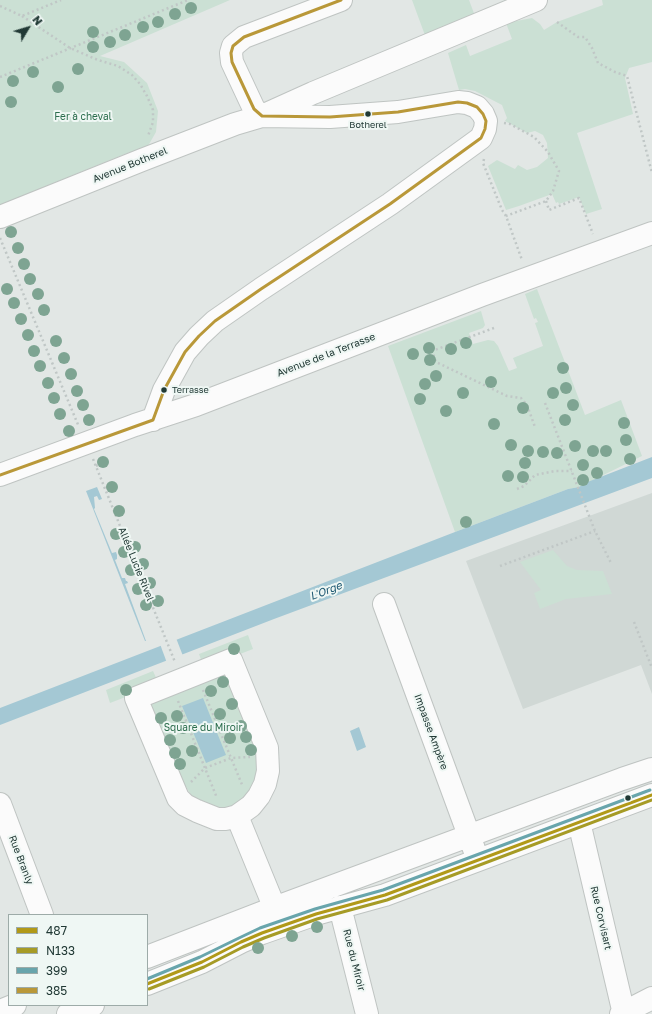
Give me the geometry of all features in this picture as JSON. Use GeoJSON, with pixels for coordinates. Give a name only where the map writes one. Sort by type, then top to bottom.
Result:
{"type":"FeatureCollection","features":[{"type":"Feature","properties":{"kind":"street"},"geometry":{"type":"LineString","coordinates":[[153,420],[164,390],[185,352],[215,321],[261,288],[390,204],[481,138],[485,129],[486,121],[483,114],[477,107],[467,103],[458,102],[398,112],[338,116],[262,116],[254,109],[232,62],[231,52],[233,46],[244,36],[341,0]]}},
{"type":"Feature","properties":{"kind":"street"},"geometry":{"type":"LineString","coordinates":[[262,116],[327,87],[536,0]]}},
{"type":"Feature","properties":{"kind":"street","name":"Avenue Botherel"},"geometry":{"type":"LineString","coordinates":[[0,217],[142,160],[236,124],[262,116]]}},
{"type":"Feature","properties":{"kind":"street","name":"Avenue de la Terrasse"},"geometry":{"type":"LineString","coordinates":[[0,475],[196,406],[482,295],[652,233]]}},
{"type":"Feature","properties":{"kind":"street","name":"Impasse Ampère"},"geometry":{"type":"LineString","coordinates":[[384,604],[478,860]]}},
{"type":"Feature","properties":{"kind":"street"},"geometry":{"type":"LineString","coordinates":[[231,660],[267,748],[268,759],[265,784],[259,796],[238,814],[217,819],[206,816],[185,805],[178,798],[136,698],[181,675],[231,660]]}},
{"type":"Feature","properties":{"kind":"street"},"geometry":{"type":"LineString","coordinates":[[148,957],[278,917],[469,836],[652,769]]}},
{"type":"Feature","properties":{"kind":"street"},"geometry":{"type":"LineString","coordinates":[[148,984],[202,962],[241,942],[278,917],[316,914],[385,895],[652,795]]}},
{"type":"Feature","properties":{"kind":"street","name":"Rue Branly"},"geometry":{"type":"LineString","coordinates":[[0,804],[42,914]]}},
{"type":"Feature","properties":{"kind":"street"},"geometry":{"type":"LineString","coordinates":[[238,814],[278,917]]}},
{"type":"Feature","properties":{"kind":"street","name":"Rue Corvisart"},"geometry":{"type":"LineString","coordinates":[[579,822],[623,1014]]}},
{"type":"Feature","properties":{"kind":"street","name":"Rue du Miroir"},"geometry":{"type":"LineString","coordinates":[[340,907],[367,1014]]}},
{"type":"Feature","properties":{"kind":"street"},"geometry":{"type":"LineString","coordinates":[[623,1014],[652,998]]}},
{"type":"Feature","properties":{"kind":"street"},"geometry":{"type":"LineString","coordinates":[[0,1011],[12,1006]]}},
{"type":"Feature","properties":{"kind":"path"},"geometry":{"type":"LineString","coordinates":[[22,16],[61,0]]}},
{"type":"Feature","properties":{"kind":"path"},"geometry":{"type":"LineString","coordinates":[[0,77],[188,0]]}},
{"type":"Feature","properties":{"kind":"path"},"geometry":{"type":"LineString","coordinates":[[0,6],[22,16],[70,48],[98,60],[118,66],[132,75],[140,84],[153,110],[153,122],[150,135],[147,139]]}},
{"type":"Feature","properties":{"kind":"path"},"geometry":{"type":"LineString","coordinates":[[557,22],[578,37],[585,37],[592,48],[598,63],[627,76],[652,173]]}},
{"type":"Feature","properties":{"kind":"path"},"geometry":{"type":"LineString","coordinates":[[504,123],[510,124],[534,137],[548,152],[559,171],[553,191],[546,201],[506,216]]}},
{"type":"Feature","properties":{"kind":"path"},"geometry":{"type":"LineString","coordinates":[[483,163],[502,210],[506,216],[523,261]]}},
{"type":"Feature","properties":{"kind":"path"},"geometry":{"type":"LineString","coordinates":[[546,201],[549,210],[579,198],[595,239]]}},
{"type":"Feature","properties":{"kind":"path"},"geometry":{"type":"LineString","coordinates":[[0,238],[80,429]]}},
{"type":"Feature","properties":{"kind":"path"},"geometry":{"type":"LineString","coordinates":[[494,328],[432,351],[436,362],[507,396],[521,398],[527,405],[535,427]]}},
{"type":"Feature","properties":{"kind":"path"},"geometry":{"type":"LineString","coordinates":[[545,403],[595,531],[611,563]]}},
{"type":"Feature","properties":{"kind":"path","name":"Allée Lucie Rivel"},"geometry":{"type":"LineString","coordinates":[[94,463],[181,675]]}},
{"type":"Feature","properties":{"kind":"path"},"geometry":{"type":"LineString","coordinates":[[517,489],[524,486],[535,475],[555,471],[572,471]]}},
{"type":"Feature","properties":{"kind":"path"},"geometry":{"type":"LineString","coordinates":[[500,566],[595,531]]}},
{"type":"Feature","properties":{"kind":"path"},"geometry":{"type":"LineString","coordinates":[[634,622],[652,668]]}},
{"type":"Feature","properties":{"kind":"path"},"geometry":{"type":"LineString","coordinates":[[181,675],[230,758],[238,814]]}},
{"type":"Feature","properties":{"kind":"path"},"geometry":{"type":"LineString","coordinates":[[181,675],[205,768],[238,814]]}},
{"type":"Feature","properties":{"kind":"path"},"geometry":{"type":"LineString","coordinates":[[178,798],[190,782],[205,768],[230,758],[255,757],[268,759]]}},
{"type":"Feature","properties":{"kind":"shaded area"},"geometry":{"type":"Polygon","coordinates":[[[652,493],[652,694],[641,665],[523,709],[466,561],[652,493]]]}},
{"type":"Feature","properties":{"kind":"green space","name":"Fer à cheval"},"geometry":{"type":"Polygon","coordinates":[[[0,0],[230,0],[100,56],[124,62],[147,83],[158,111],[156,132],[148,146],[0,205],[0,0]]]}},
{"type":"Feature","properties":{"kind":"green space"},"geometry":{"type":"Polygon","coordinates":[[[412,0],[469,0],[475,16],[426,38],[412,0]]]}},
{"type":"Feature","properties":{"kind":"green space"},"geometry":{"type":"Polygon","coordinates":[[[602,0],[652,0],[652,62],[629,68],[625,78],[633,114],[577,133],[602,209],[586,214],[579,197],[559,204],[558,202],[556,203],[552,194],[506,210],[488,166],[497,160],[515,169],[518,165],[527,170],[537,167],[548,158],[547,143],[543,135],[535,131],[527,133],[505,121],[507,118],[502,105],[475,91],[465,89],[459,90],[448,53],[466,45],[470,56],[512,39],[506,23],[532,18],[540,24],[544,30],[557,22],[603,5],[602,0]]]}},
{"type":"Feature","properties":{"kind":"green space"},"geometry":{"type":"Polygon","coordinates":[[[537,289],[585,415],[621,400],[642,456],[579,487],[568,489],[455,532],[388,346],[481,311],[485,325],[483,328],[469,333],[473,344],[488,340],[494,341],[498,346],[509,371],[517,368],[513,358],[543,346],[535,323],[538,322],[536,318],[534,319],[525,294],[537,289]]]}},
{"type":"Feature","properties":{"kind":"green space"},"geometry":{"type":"Polygon","coordinates":[[[553,550],[567,566],[577,570],[603,571],[612,594],[566,599],[540,609],[534,593],[541,590],[520,562],[553,550]]]}},
{"type":"Feature","properties":{"kind":"green space"},"geometry":{"type":"Polygon","coordinates":[[[248,635],[253,649],[204,668],[199,654],[248,635]]]}},
{"type":"Feature","properties":{"kind":"green space"},"geometry":{"type":"Polygon","coordinates":[[[153,671],[159,684],[110,703],[106,690],[153,671]]]}},
{"type":"Feature","properties":{"kind":"green space","name":"Square du Miroir"},"geometry":{"type":"Polygon","coordinates":[[[225,672],[264,755],[248,801],[221,811],[193,798],[186,787],[180,790],[146,704],[225,672]]]}},
{"type":"Feature","properties":{"kind":"water","name":"L'Orge"},"geometry":{"type":"Polygon","coordinates":[[[652,457],[652,478],[274,619],[0,725],[0,708],[455,532],[568,489],[579,487],[585,483],[652,457]]]}},
{"type":"Feature","properties":{"kind":"water"},"geometry":{"type":"Polygon","coordinates":[[[97,487],[102,499],[99,500],[97,496],[94,497],[94,509],[112,553],[116,552],[117,559],[115,560],[122,578],[125,578],[128,583],[125,584],[146,641],[86,491],[97,487]]]}},
{"type":"Feature","properties":{"kind":"water"},"geometry":{"type":"Polygon","coordinates":[[[203,698],[226,755],[206,763],[182,706],[203,698]]]}},
{"type":"Feature","properties":{"kind":"water"},"geometry":{"type":"Polygon","coordinates":[[[359,727],[366,747],[357,751],[350,731],[359,727]]]}},
{"type":"Feature","properties":{"kind":"pier"},"geometry":{"type":"Polygon","coordinates":[[[176,638],[183,656],[167,663],[160,644],[176,638]]]}},
{"type":"Feature","properties":{"kind":"transit line","name":"385"},"geometry":{"type":"LineString","coordinates":[[0,475],[153,420],[164,390],[185,352],[215,321],[390,204],[481,138],[485,129],[486,121],[483,114],[477,107],[467,103],[458,102],[398,112],[330,117],[262,116],[254,109],[232,62],[231,53],[233,46],[244,37],[341,0]]}},
{"type":"Feature","properties":{"kind":"transit line","name":"399"},"geometry":{"type":"LineString","coordinates":[[148,979],[200,957],[260,928],[315,909],[383,890],[650,790]]}},
{"type":"Feature","properties":{"kind":"transit line","name":"487"},"geometry":{"type":"LineString","coordinates":[[148,984],[202,962],[262,933],[316,914],[385,895],[652,795]]}},
{"type":"Feature","properties":{"kind":"transit line","name":"N133"},"geometry":{"type":"LineString","coordinates":[[149,989],[204,967],[264,938],[317,919],[387,900],[652,800]]}},
{"type":"Feature","properties":{"kind":"place","name":"Botherel"},"geometry":{"type":"Point","coordinates":[368,114]}},
{"type":"Feature","properties":{"kind":"place","name":"Terrasse"},"geometry":{"type":"Point","coordinates":[164,390]}}]}
